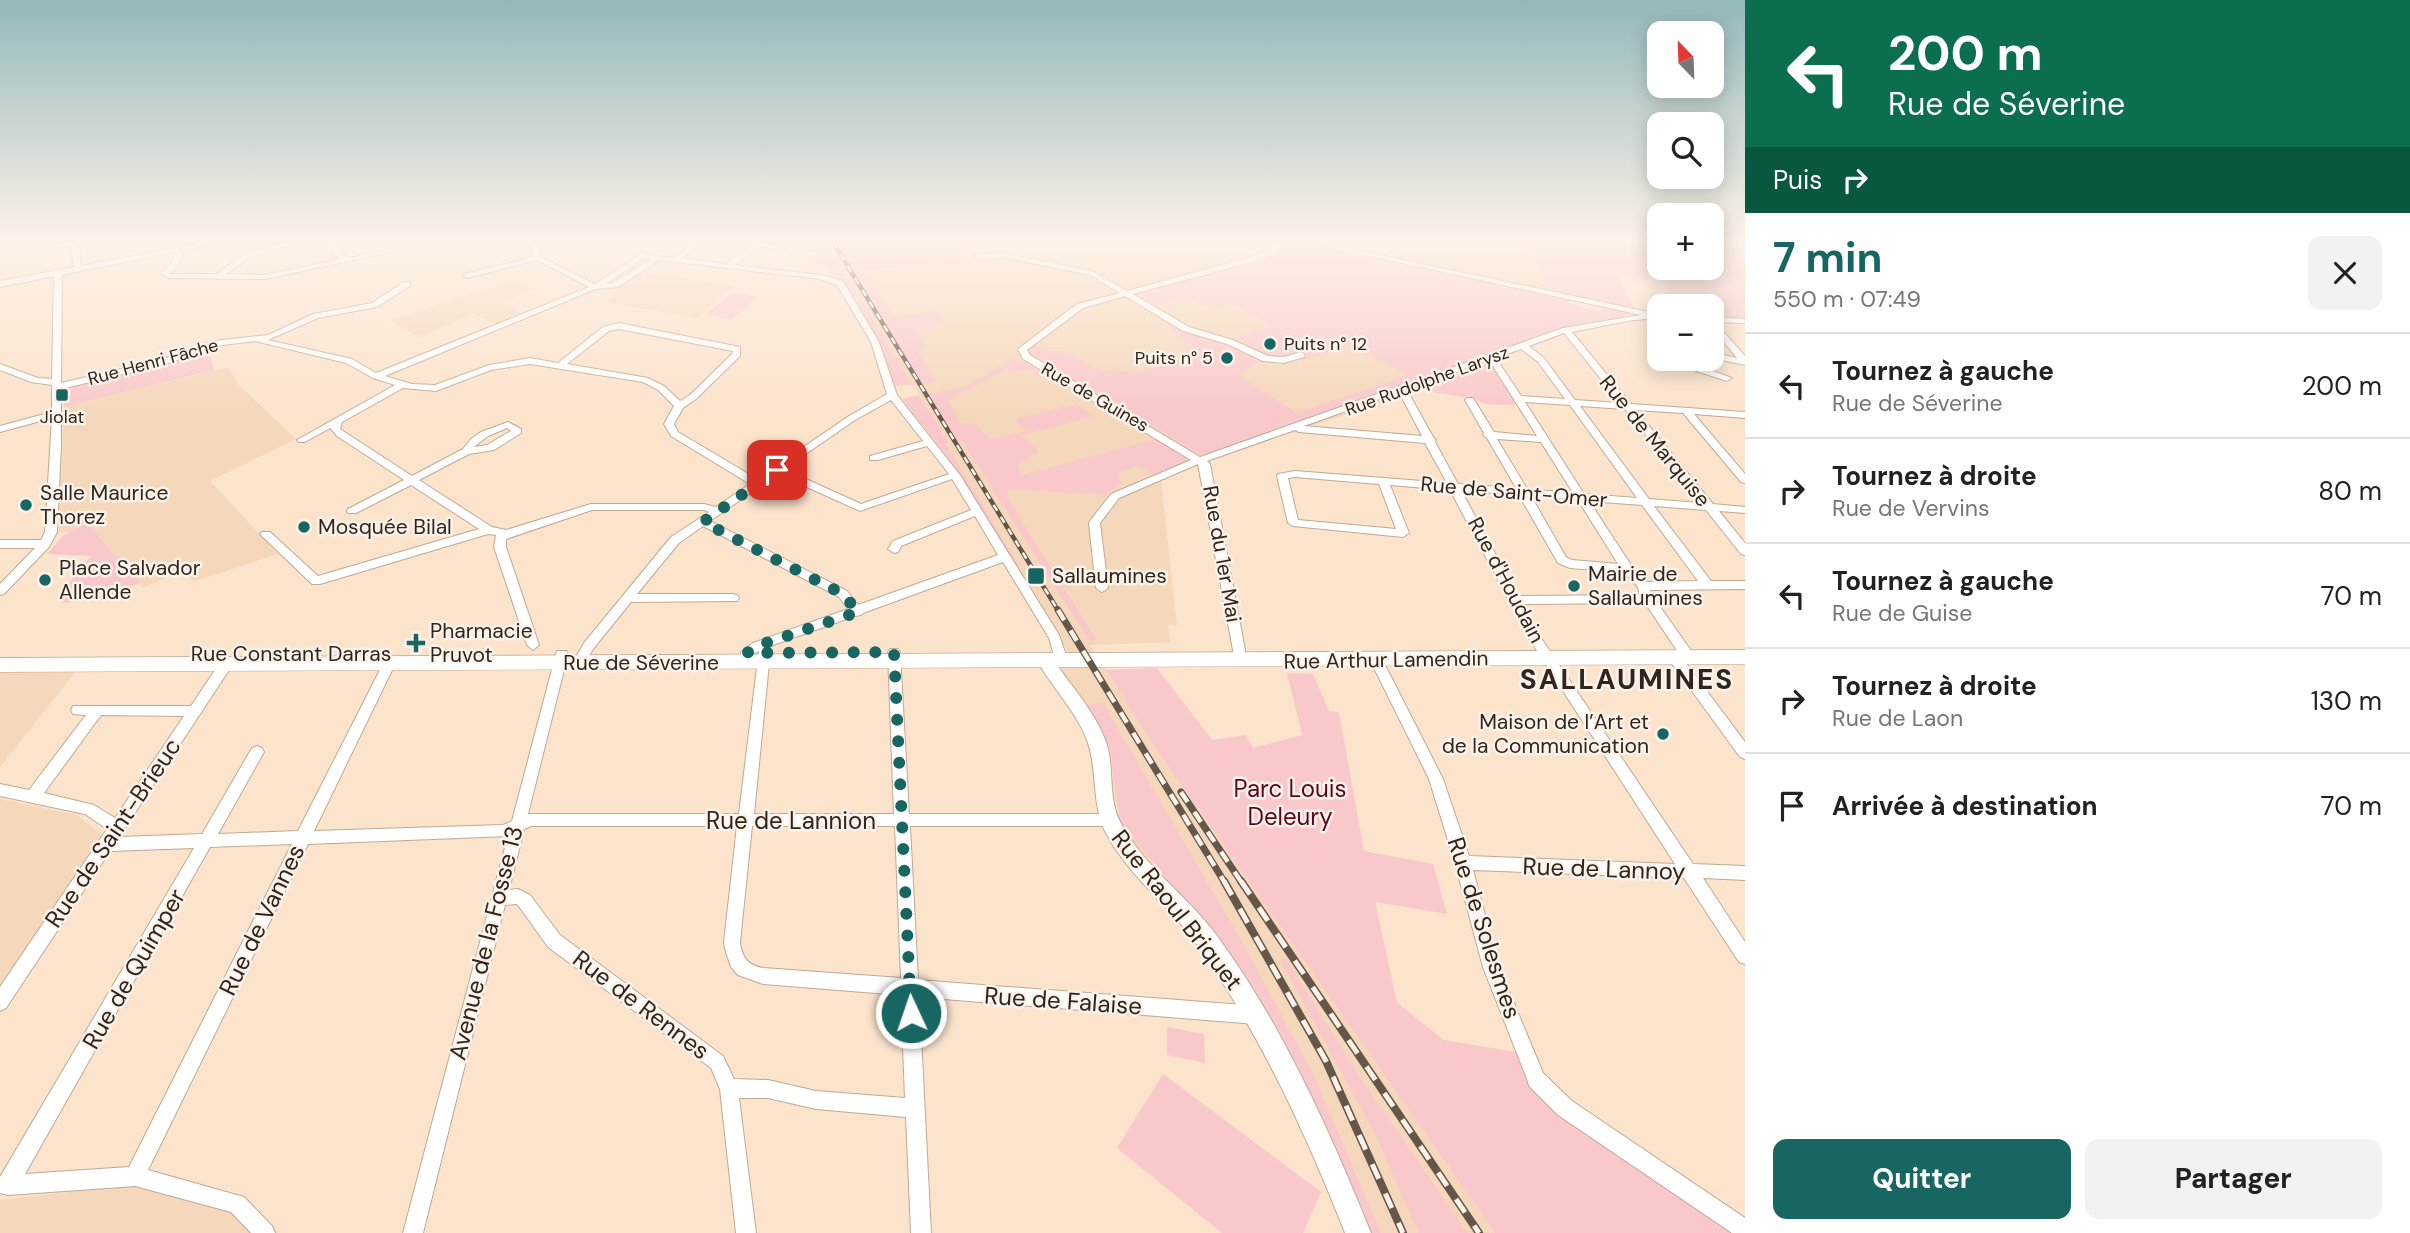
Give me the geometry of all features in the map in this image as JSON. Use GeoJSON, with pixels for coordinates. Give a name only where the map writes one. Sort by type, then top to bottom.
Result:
{"type":"FeatureCollection","features":[{"type":"Feature","properties":{"kind":"main road","name":"Rue Arthur Lamendin"},"geometry":{"type":"LineString","coordinates":[[1682,655],[1745,648]]}},
{"type":"Feature","properties":{"kind":"main road","name":"Rue Arthur Lamendin"},"geometry":{"type":"LineString","coordinates":[[1103,652],[1375,658],[1546,654]]}},
{"type":"Feature","properties":{"kind":"main road","name":"Rue de Séverine"},"geometry":{"type":"LineString","coordinates":[[507,664],[571,658],[1058,659],[1103,652]]}},
{"type":"Feature","properties":{"kind":"main road","name":"Rue Constant Darras"},"geometry":{"type":"LineString","coordinates":[[0,654],[571,658]]}},
{"type":"Feature","properties":{"kind":"main road","name":"Rue Arthur Lamendin"},"geometry":{"type":"LineString","coordinates":[[1058,659],[1239,655],[1546,654],[1745,657]]}},
{"type":"Feature","properties":{"kind":"main road","name":"Rue Constant Darras"},"geometry":{"type":"LineString","coordinates":[[0,665],[507,664]]}},
{"type":"Feature","properties":{"kind":"street"},"geometry":{"type":"LineString","coordinates":[[0,591],[45,544],[51,532],[58,300]]}},
{"type":"Feature","properties":{"kind":"street","name":"Rue Henri Fâche"},"geometry":{"type":"LineString","coordinates":[[0,368],[21,372],[29,379],[46,384],[56,384],[166,361],[214,345],[258,340],[316,316],[374,305],[383,300]]}},
{"type":"Feature","properties":{"kind":"street"},"geometry":{"type":"LineString","coordinates":[[376,376],[564,300]]}},
{"type":"Feature","properties":{"kind":"street"},"geometry":{"type":"LineString","coordinates":[[850,300],[875,342],[892,395],[930,442],[977,511],[1055,638],[1058,659]]}},
{"type":"Feature","properties":{"kind":"street","name":"Rue de Guines"},"geometry":{"type":"LineString","coordinates":[[1107,300],[1075,309],[1025,344],[1022,352],[1200,460]]}},
{"type":"Feature","properties":{"kind":"street"},"geometry":{"type":"LineString","coordinates":[[1134,300],[1177,325],[1230,342],[1266,359],[1284,360],[1301,355]]}},
{"type":"Feature","properties":{"kind":"street"},"geometry":{"type":"LineString","coordinates":[[1572,300],[1638,314]]}},
{"type":"Feature","properties":{"kind":"street","name":"Rue Rudolphe Larysz"},"geometry":{"type":"LineString","coordinates":[[1200,460],[1403,391],[1566,330],[1638,314],[1647,315]]}},
{"type":"Feature","properties":{"kind":"street"},"geometry":{"type":"LineString","coordinates":[[1724,321],[1745,321]]}},
{"type":"Feature","properties":{"kind":"street"},"geometry":{"type":"LineString","coordinates":[[562,364],[606,329],[619,326],[737,349],[737,354],[679,406],[669,424],[674,435],[758,484]]}},
{"type":"Feature","properties":{"kind":"street","name":"Rue de Marquise"},"geometry":{"type":"LineString","coordinates":[[1566,330],[1745,551]]}},
{"type":"Feature","properties":{"kind":"street"},"geometry":{"type":"LineString","coordinates":[[1724,336],[1745,361]]}},
{"type":"Feature","properties":{"kind":"street"},"geometry":{"type":"LineString","coordinates":[[258,340],[349,361],[376,376],[401,385],[436,388],[513,362],[562,364],[645,380],[661,388],[679,406]]}},
{"type":"Feature","properties":{"kind":"street"},"geometry":{"type":"LineString","coordinates":[[1523,346],[1541,359],[1707,585]]}},
{"type":"Feature","properties":{"kind":"street"},"geometry":{"type":"LineString","coordinates":[[1724,357],[1745,361]]}},
{"type":"Feature","properties":{"kind":"street"},"geometry":{"type":"LineString","coordinates":[[1492,359],[1580,498],[1627,568],[1643,586],[1713,710],[1745,753]]}},
{"type":"Feature","properties":{"kind":"street"},"geometry":{"type":"LineString","coordinates":[[1705,371],[1727,378]]}},
{"type":"Feature","properties":{"kind":"street"},"geometry":{"type":"LineString","coordinates":[[302,440],[401,385]]}},
{"type":"Feature","properties":{"kind":"street","name":"Rue d'Houdain"},"geometry":{"type":"LineString","coordinates":[[1403,391],[1457,487],[1513,600],[1745,956]]}},
{"type":"Feature","properties":{"kind":"street"},"geometry":{"type":"LineString","coordinates":[[571,658],[626,598],[667,547],[852,418],[892,395]]}},
{"type":"Feature","properties":{"kind":"street"},"geometry":{"type":"LineString","coordinates":[[1518,399],[1744,416]]}},
{"type":"Feature","properties":{"kind":"street"},"geometry":{"type":"LineString","coordinates":[[1470,400],[1521,493],[1562,560],[1570,564],[1627,568]]}},
{"type":"Feature","properties":{"kind":"street"},"geometry":{"type":"LineString","coordinates":[[1686,411],[1745,480]]}},
{"type":"Feature","properties":{"kind":"street"},"geometry":{"type":"LineString","coordinates":[[0,429],[55,414]]}},
{"type":"Feature","properties":{"kind":"street"},"geometry":{"type":"LineString","coordinates":[[338,420],[335,429],[340,434],[488,530],[506,534]]}},
{"type":"Feature","properties":{"kind":"street"},"geometry":{"type":"LineString","coordinates":[[1293,429],[1431,440]]}},
{"type":"Feature","properties":{"kind":"street"},"geometry":{"type":"LineString","coordinates":[[1488,435],[1542,439]]}},
{"type":"Feature","properties":{"kind":"street"},"geometry":{"type":"LineString","coordinates":[[874,458],[930,442]]}},
{"type":"Feature","properties":{"kind":"street"},"geometry":{"type":"LineString","coordinates":[[352,511],[467,451]]}},
{"type":"Feature","properties":{"kind":"street"},"geometry":{"type":"LineString","coordinates":[[1102,588],[1094,523],[1115,496],[1200,460]]}},
{"type":"Feature","properties":{"kind":"street","name":"Rue du 1er Mai"},"geometry":{"type":"LineString","coordinates":[[1200,460],[1208,468],[1239,655]]}},
{"type":"Feature","properties":{"kind":"street"},"geometry":{"type":"LineString","coordinates":[[777,470],[860,508],[954,475]]}},
{"type":"Feature","properties":{"kind":"street","name":"Rue de Saint-Omer"},"geometry":{"type":"LineString","coordinates":[[1384,482],[1402,533],[1293,523],[1282,475],[1457,487],[1745,510]]}},
{"type":"Feature","properties":{"kind":"street"},"geometry":{"type":"LineString","coordinates":[[533,645],[500,547],[501,537],[591,508],[704,507],[718,510]]}},
{"type":"Feature","properties":{"kind":"street"},"geometry":{"type":"LineString","coordinates":[[894,549],[897,544],[977,511]]}},
{"type":"Feature","properties":{"kind":"street"},"geometry":{"type":"LineString","coordinates":[[703,522],[843,594],[858,612]]}},
{"type":"Feature","properties":{"kind":"street"},"geometry":{"type":"LineString","coordinates":[[266,534],[316,581],[488,530]]}},
{"type":"Feature","properties":{"kind":"street"},"geometry":{"type":"LineString","coordinates":[[0,544],[45,544]]}},
{"type":"Feature","properties":{"kind":"street"},"geometry":{"type":"LineString","coordinates":[[744,971],[735,960],[732,942],[746,822],[757,646],[858,612],[1005,556]]}},
{"type":"Feature","properties":{"kind":"street"},"geometry":{"type":"LineString","coordinates":[[1643,586],[1745,585]]}},
{"type":"Feature","properties":{"kind":"street"},"geometry":{"type":"LineString","coordinates":[[626,598],[733,598]]}},
{"type":"Feature","properties":{"kind":"street"},"geometry":{"type":"LineString","coordinates":[[1513,600],[1648,599]]}},
{"type":"Feature","properties":{"kind":"street"},"geometry":{"type":"LineString","coordinates":[[895,657],[921,1233]]}},
{"type":"Feature","properties":{"kind":"street","name":"Avenue de la Fosse 13"},"geometry":{"type":"LineString","coordinates":[[413,1233],[516,825],[571,658]]}},
{"type":"Feature","properties":{"kind":"street","name":"Rue de Solesmes"},"geometry":{"type":"LineString","coordinates":[[1375,658],[1436,779],[1463,863],[1491,967],[1540,1085],[1565,1108],[1745,1230]]}},
{"type":"Feature","properties":{"kind":"street","name":"Rue Raoul Briquet"},"geometry":{"type":"LineString","coordinates":[[1058,659],[1093,732],[1104,765],[1109,820],[1127,848],[1196,925],[1256,1015],[1304,1105],[1358,1233]]}},
{"type":"Feature","properties":{"kind":"street","name":"Rue de Saint-Brieuc"},"geometry":{"type":"LineString","coordinates":[[0,1002],[226,664]]}},
{"type":"Feature","properties":{"kind":"street","name":"Rue de Vannes"},"geometry":{"type":"LineString","coordinates":[[135,1176],[389,664]]}},
{"type":"Feature","properties":{"kind":"street"},"geometry":{"type":"LineString","coordinates":[[78,710],[195,711]]}},
{"type":"Feature","properties":{"kind":"street"},"geometry":{"type":"LineString","coordinates":[[32,798],[97,711]]}},
{"type":"Feature","properties":{"kind":"street","name":"Rue de Quimper"},"geometry":{"type":"LineString","coordinates":[[4,1185],[208,842],[257,752]]}},
{"type":"Feature","properties":{"kind":"street"},"geometry":{"type":"LineString","coordinates":[[0,790],[89,809],[117,828]]}},
{"type":"Feature","properties":{"kind":"street","name":"Rue de Lannion"},"geometry":{"type":"LineString","coordinates":[[106,844],[504,831],[530,820],[1109,820]]}},
{"type":"Feature","properties":{"kind":"street","name":"Rue de Lannoy"},"geometry":{"type":"LineString","coordinates":[[1463,863],[1745,873]]}},
{"type":"Feature","properties":{"kind":"street","name":"Rue de Rennes"},"geometry":{"type":"LineString","coordinates":[[499,899],[518,896],[524,900],[554,941],[717,1062],[729,1087]]}},
{"type":"Feature","properties":{"kind":"street","name":"Rue de Falaise"},"geometry":{"type":"LineString","coordinates":[[744,971],[762,976],[909,989],[1256,1015]]}},
{"type":"Feature","properties":{"kind":"street"},"geometry":{"type":"LineString","coordinates":[[746,1233],[729,1087],[768,1089],[816,1100],[916,1108]]}},
{"type":"Feature","properties":{"kind":"street"},"geometry":{"type":"LineString","coordinates":[[4,1185],[135,1176],[237,1204],[265,1233]]}},
{"type":"Feature","properties":{"kind":"shaded area"},"geometry":{"type":"Polygon","coordinates":[[[453,300],[509,300],[503,302],[522,313],[494,324],[474,314],[419,337],[390,320],[453,300]]]}},
{"type":"Feature","properties":{"kind":"shaded area"},"geometry":{"type":"Polygon","coordinates":[[[609,300],[717,300],[696,318],[606,302],[609,300]]]}},
{"type":"Feature","properties":{"kind":"shaded area"},"geometry":{"type":"Polygon","coordinates":[[[861,300],[1570,300],[1569,304],[1625,321],[1562,335],[1419,390],[1216,458],[1161,480],[1177,626],[1168,625],[1170,642],[1090,645],[1156,749],[1495,1233],[1468,1233],[1366,1086],[1286,959],[1281,960],[1376,1136],[1418,1233],[1369,1233],[1231,956],[1194,908],[1134,843],[1115,798],[1112,768],[1096,724],[1070,687],[1061,667],[1077,666],[946,455],[948,442],[861,300]]]}},
{"type":"Feature","properties":{"kind":"shaded area"},"geometry":{"type":"Polygon","coordinates":[[[228,367],[240,386],[296,439],[210,481],[278,554],[192,582],[187,568],[143,588],[87,523],[71,532],[59,532],[64,407],[228,367]]]}},
{"type":"Feature","properties":{"kind":"shaded area"},"geometry":{"type":"Polygon","coordinates":[[[77,670],[0,767],[0,671],[77,670]]]}},
{"type":"Feature","properties":{"kind":"shaded area"},"geometry":{"type":"Polygon","coordinates":[[[0,799],[77,815],[102,835],[0,990],[0,799]]]}},
{"type":"Feature","properties":{"kind":"shaded area"},"geometry":{"type":"Polygon","coordinates":[[[137,1184],[237,1197],[255,1208],[278,1233],[0,1233],[0,1200],[137,1184]]]}},
{"type":"Feature","properties":{"kind":"green space"},"geometry":{"type":"Polygon","coordinates":[[[724,300],[755,300],[732,320],[706,314],[724,300]]]}},
{"type":"Feature","properties":{"kind":"green space"},"geometry":{"type":"Polygon","coordinates":[[[856,300],[861,300],[913,385],[895,386],[856,300]]]}},
{"type":"Feature","properties":{"kind":"green space"},"geometry":{"type":"Polygon","coordinates":[[[871,300],[884,300],[895,316],[938,311],[945,321],[916,330],[924,345],[918,352],[936,382],[923,384],[871,300]]]}},
{"type":"Feature","properties":{"kind":"green space"},"geometry":{"type":"Polygon","coordinates":[[[1147,300],[1178,300],[1156,306],[1147,300]]]}},
{"type":"Feature","properties":{"kind":"green space"},"geometry":{"type":"Polygon","coordinates":[[[1192,300],[1570,300],[1569,303],[1601,313],[1604,306],[1633,314],[1555,331],[1206,454],[1198,453],[1027,351],[1034,344],[1044,351],[1063,351],[1101,370],[1140,372],[1201,354],[1164,324],[1231,347],[1259,362],[1238,375],[1297,413],[1407,375],[1350,345],[1301,361],[1299,358],[1303,356],[1298,353],[1274,359],[1230,340],[1272,326],[1233,304],[1211,310],[1192,300]]]}},
{"type":"Feature","properties":{"kind":"green space"},"geometry":{"type":"Polygon","coordinates":[[[1591,300],[1630,300],[1635,309],[1591,300]]]}},
{"type":"Feature","properties":{"kind":"green space"},"geometry":{"type":"Polygon","coordinates":[[[1724,300],[1745,300],[1745,319],[1724,318],[1724,300]]]}},
{"type":"Feature","properties":{"kind":"green space"},"geometry":{"type":"Polygon","coordinates":[[[189,355],[211,357],[214,370],[64,407],[64,390],[68,387],[189,355]]]}},
{"type":"Feature","properties":{"kind":"green space"},"geometry":{"type":"Polygon","coordinates":[[[1014,358],[1046,374],[1039,377],[1030,369],[1012,372],[1008,368],[948,401],[962,424],[974,423],[990,439],[1026,431],[1015,419],[1077,404],[1092,417],[1021,435],[1039,452],[1017,465],[1022,475],[1159,438],[1185,456],[1185,463],[1155,476],[1139,466],[1120,472],[1118,476],[1122,483],[1106,494],[1008,490],[1009,501],[1096,639],[1089,640],[929,394],[965,387],[1014,358]]]}},
{"type":"Feature","properties":{"kind":"green space"},"geometry":{"type":"Polygon","coordinates":[[[1492,364],[1516,405],[1485,404],[1470,398],[1419,390],[1492,364]]]}},
{"type":"Feature","properties":{"kind":"green space"},"geometry":{"type":"Polygon","coordinates":[[[919,395],[1020,566],[1017,567],[946,455],[902,399],[919,395]]]}},
{"type":"Feature","properties":{"kind":"green space"},"geometry":{"type":"Polygon","coordinates":[[[87,523],[139,583],[104,598],[62,603],[65,599],[60,594],[91,556],[47,554],[64,535],[87,523]]]}},
{"type":"Feature","properties":{"kind":"green space","name":"Parc Louis Deleury"},"geometry":{"type":"Polygon","coordinates":[[[1157,668],[1212,740],[1246,735],[1253,748],[1302,735],[1287,673],[1313,674],[1329,711],[1339,712],[1364,851],[1433,864],[1447,914],[1375,902],[1397,1003],[1444,1040],[1515,1052],[1530,1080],[1737,1233],[1495,1233],[1156,749],[1106,670],[1157,668]]]}},
{"type":"Feature","properties":{"kind":"green space"},"geometry":{"type":"Polygon","coordinates":[[[1103,703],[1245,947],[1315,1078],[1381,1233],[1369,1233],[1231,956],[1120,822],[1112,768],[1096,724],[1083,705],[1103,703]]]}},
{"type":"Feature","properties":{"kind":"green space"},"geometry":{"type":"Polygon","coordinates":[[[1286,959],[1366,1086],[1468,1233],[1418,1233],[1376,1136],[1280,960],[1286,959]]]}},
{"type":"Feature","properties":{"kind":"green space"},"geometry":{"type":"Polygon","coordinates":[[[1167,1027],[1204,1034],[1205,1063],[1167,1055],[1167,1027]]]}},
{"type":"Feature","properties":{"kind":"green space"},"geometry":{"type":"Polygon","coordinates":[[[1163,1074],[1321,1192],[1303,1233],[1222,1233],[1117,1148],[1163,1074]]]}},
{"type":"Feature","properties":{"kind":"railway"},"geometry":{"type":"LineString","coordinates":[[868,300],[1059,612]]}},
{"type":"Feature","properties":{"kind":"railway"},"geometry":{"type":"LineString","coordinates":[[1058,610],[1225,883]]}},
{"type":"Feature","properties":{"kind":"railway"},"geometry":{"type":"LineString","coordinates":[[1181,792],[1242,883]]}},
{"type":"Feature","properties":{"kind":"railway"},"geometry":{"type":"LineString","coordinates":[[1224,881],[1326,1061],[1403,1233]]}},
{"type":"Feature","properties":{"kind":"railway"},"geometry":{"type":"LineString","coordinates":[[1241,881],[1479,1233]]}},
{"type":"Feature","properties":{"kind":"place","name":"Puits n° 12"},"geometry":{"type":"Point","coordinates":[1270,344]}},
{"type":"Feature","properties":{"kind":"place","name":"Puits n° 5"},"geometry":{"type":"Point","coordinates":[1227,358]}},
{"type":"Feature","properties":{"kind":"place","name":"Jiolat"},"geometry":{"type":"Point","coordinates":[62,395]}},
{"type":"Feature","properties":{"kind":"place","name":"Salle Maurice Thorez"},"geometry":{"type":"Point","coordinates":[26,505]}},
{"type":"Feature","properties":{"kind":"place","name":"Mosquée Bilal"},"geometry":{"type":"Point","coordinates":[304,527]}},
{"type":"Feature","properties":{"kind":"place","name":"Sallaumines"},"geometry":{"type":"Point","coordinates":[1036,576]}},
{"type":"Feature","properties":{"kind":"place","name":"Place Salvador Allende"},"geometry":{"type":"Point","coordinates":[45,580]}},
{"type":"Feature","properties":{"kind":"place","name":"Mairie de Sallaumines"},"geometry":{"type":"Point","coordinates":[1574,586]}},
{"type":"Feature","properties":{"kind":"place","name":"Pharmacie Pruvot"},"geometry":{"type":"Point","coordinates":[416,643]}},
{"type":"Feature","properties":{"kind":"place","name":"Maison de l’Art et de la Communication"},"geometry":{"type":"Point","coordinates":[1663,734]}},
{"type":"Feature","properties":{"kind":"district","name":"SALLAUMINES"},"geometry":{"type":"Point","coordinates":[1627,679]}},
{"type":"Feature","properties":{"kind":"route"},"geometry":{"type":"LineString","coordinates":[[777,470],[703,522],[843,594],[858,612],[757,646],[747,653],[894,652],[911,1013]]}}]}
